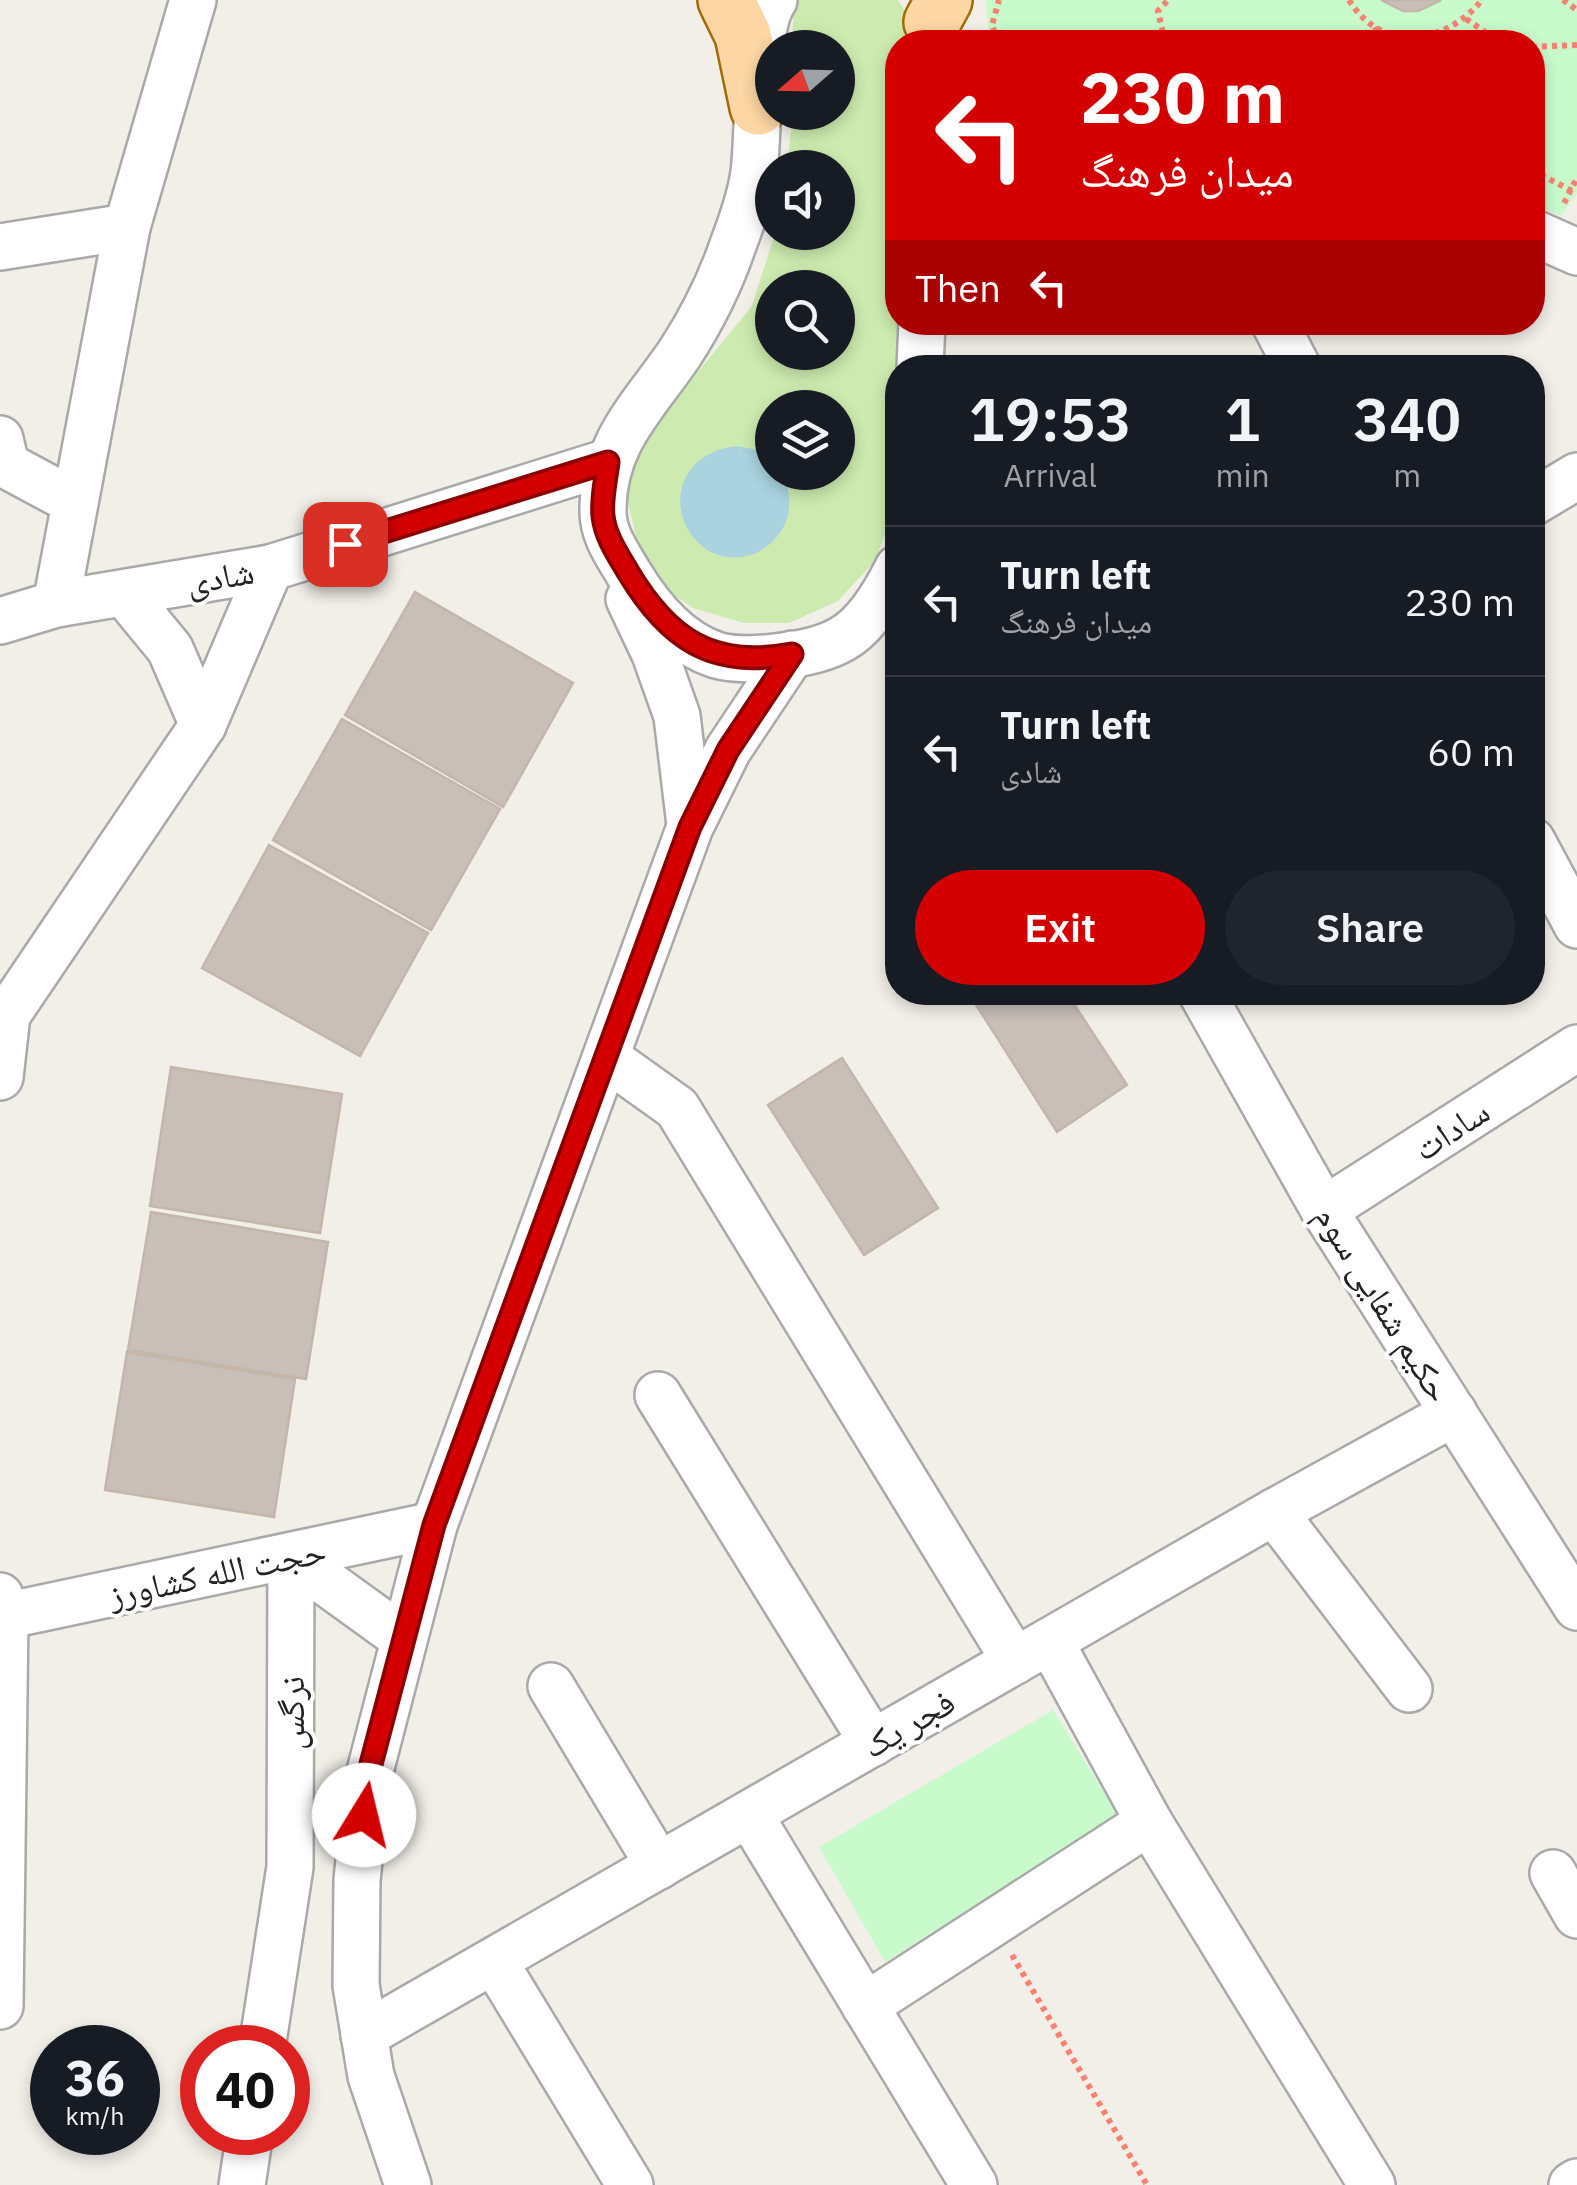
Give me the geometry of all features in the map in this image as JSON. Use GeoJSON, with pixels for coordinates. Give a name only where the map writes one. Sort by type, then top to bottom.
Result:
{"type":"FeatureCollection","features":[{"type":"Feature","properties":{"kind":"main road"},"geometry":{"type":"LineString","coordinates":[[726,0],[743,35],[755,93]]}},
{"type":"Feature","properties":{"kind":"street"},"geometry":{"type":"LineString","coordinates":[[56,604],[127,226],[193,0]]}},
{"type":"Feature","properties":{"kind":"street"},"geometry":{"type":"LineString","coordinates":[[765,30],[774,0]]}},
{"type":"Feature","properties":{"kind":"street"},"geometry":{"type":"LineString","coordinates":[[690,827],[677,716],[655,654],[622,583],[602,516],[608,462],[644,399],[679,354],[709,305],[734,245],[754,178],[757,130]]}},
{"type":"Feature","properties":{"kind":"street"},"geometry":{"type":"LineString","coordinates":[[0,248],[127,226]]}},
{"type":"Feature","properties":{"kind":"street"},"geometry":{"type":"LineString","coordinates":[[1545,238],[1577,252]]}},
{"type":"Feature","properties":{"kind":"street"},"geometry":{"type":"LineString","coordinates":[[0,439],[6,465],[73,501]]}},
{"type":"Feature","properties":{"kind":"street","name":"شادی"},"geometry":{"type":"LineString","coordinates":[[0,620],[56,604],[270,568],[608,462]]}},
{"type":"Feature","properties":{"kind":"street"},"geometry":{"type":"LineString","coordinates":[[610,542],[646,602],[679,634],[718,655],[770,658],[840,641],[885,636]]}},
{"type":"Feature","properties":{"kind":"street"},"geometry":{"type":"LineString","coordinates":[[0,1077],[7,1015],[203,725],[270,568]]}},
{"type":"Feature","properties":{"kind":"street"},"geometry":{"type":"LineString","coordinates":[[840,641],[885,591]]}},
{"type":"Feature","properties":{"kind":"street"},"geometry":{"type":"LineString","coordinates":[[124,593],[170,650],[203,725]]}},
{"type":"Feature","properties":{"kind":"street"},"geometry":{"type":"LineString","coordinates":[[408,2185],[371,2076],[356,1985],[356,1906],[366,1783],[434,1525],[690,827],[728,750],[792,654]]}},
{"type":"Feature","properties":{"kind":"street"},"geometry":{"type":"LineString","coordinates":[[1545,865],[1577,925]]}},
{"type":"Feature","properties":{"kind":"street","name":"حکیم شفایی سوم"},"geometry":{"type":"LineString","coordinates":[[1208,1005],[1324,1210],[1577,1607]]}},
{"type":"Feature","properties":{"kind":"street","name":"سادات"},"geometry":{"type":"LineString","coordinates":[[1324,1210],[1577,1048]]}},
{"type":"Feature","properties":{"kind":"street"},"geometry":{"type":"LineString","coordinates":[[607,1058],[677,1108],[1032,1651],[1149,1822],[1372,2185]]}},
{"type":"Feature","properties":{"kind":"street"},"geometry":{"type":"LineString","coordinates":[[658,1395],[873,1743]]}},
{"type":"Feature","properties":{"kind":"street","name":"فجر یک"},"geometry":{"type":"LineString","coordinates":[[364,2035],[1274,1512],[1454,1413]]}},
{"type":"Feature","properties":{"kind":"street"},"geometry":{"type":"LineString","coordinates":[[1274,1512],[1409,1689]]}},
{"type":"Feature","properties":{"kind":"street","name":"حجت الله کشاورز"},"geometry":{"type":"LineString","coordinates":[[2,1610],[292,1556],[434,1525]]}},
{"type":"Feature","properties":{"kind":"street"},"geometry":{"type":"LineString","coordinates":[[292,1556],[403,1638]]}},
{"type":"Feature","properties":{"kind":"street","name":"نرگس"},"geometry":{"type":"LineString","coordinates":[[266,2025],[290,1867],[292,1556]]}},
{"type":"Feature","properties":{"kind":"street"},"geometry":{"type":"LineString","coordinates":[[0,2006],[2,1610]]}},
{"type":"Feature","properties":{"kind":"street"},"geometry":{"type":"LineString","coordinates":[[550,1686],[659,1866]]}},
{"type":"Feature","properties":{"kind":"street"},"geometry":{"type":"LineString","coordinates":[[749,1814],[974,2185]]}},
{"type":"Feature","properties":{"kind":"street"},"geometry":{"type":"LineString","coordinates":[[865,2006],[1149,1822]]}},
{"type":"Feature","properties":{"kind":"street"},"geometry":{"type":"LineString","coordinates":[[1554,1873],[1577,1915]]}},
{"type":"Feature","properties":{"kind":"street"},"geometry":{"type":"LineString","coordinates":[[494,1961],[630,2185]]}},
{"type":"Feature","properties":{"kind":"street"},"geometry":{"type":"LineString","coordinates":[[242,2185],[247,2155]]}},
{"type":"Feature","properties":{"kind":"path"},"geometry":{"type":"LineString","coordinates":[[994,30],[999,0]]}},
{"type":"Feature","properties":{"kind":"path"},"geometry":{"type":"LineString","coordinates":[[1162,30],[1158,11],[1168,0]]}},
{"type":"Feature","properties":{"kind":"path"},"geometry":{"type":"LineString","coordinates":[[1350,0],[1356,10],[1383,30]]}},
{"type":"Feature","properties":{"kind":"path"},"geometry":{"type":"LineString","coordinates":[[1448,30],[1482,0]]}},
{"type":"Feature","properties":{"kind":"path"},"geometry":{"type":"LineString","coordinates":[[1563,0],[1577,10]]}},
{"type":"Feature","properties":{"kind":"path"},"geometry":{"type":"LineString","coordinates":[[1466,18],[1483,30]]}},
{"type":"Feature","properties":{"kind":"path"},"geometry":{"type":"LineString","coordinates":[[1374,26],[1376,30]]}},
{"type":"Feature","properties":{"kind":"path"},"geometry":{"type":"LineString","coordinates":[[1545,47],[1577,46]]}},
{"type":"Feature","properties":{"kind":"path"},"geometry":{"type":"LineString","coordinates":[[1545,177],[1572,191],[1577,178]]}},
{"type":"Feature","properties":{"kind":"path"},"geometry":{"type":"LineString","coordinates":[[994,1923],[1148,2185]]}},
{"type":"Feature","properties":{"kind":"green space"},"geometry":{"type":"Polygon","coordinates":[[[794,0],[898,0],[915,27],[885,30],[885,335],[900,335],[899,355],[885,355],[885,533],[875,561],[838,601],[789,623],[744,623],[693,608],[656,583],[641,558],[627,498],[635,448],[752,306],[755,296],[755,370],[855,370],[855,270],[763,270],[770,250],[855,250],[855,150],[789,150],[791,130],[855,130],[855,30],[793,30],[794,0]]]}},
{"type":"Feature","properties":{"kind":"green space"},"geometry":{"type":"Polygon","coordinates":[[[986,0],[1577,0],[1577,193],[1561,216],[1545,209],[1545,30],[988,30],[986,0]]]}},
{"type":"Feature","properties":{"kind":"green space"},"geometry":{"type":"Polygon","coordinates":[[[1053,1710],[1118,1815],[885,1962],[819,1847],[1053,1710]]]}},
{"type":"Feature","properties":{"kind":"water"},"geometry":{"type":"Polygon","coordinates":[[[736,446],[755,450],[755,490],[787,490],[789,498],[787,520],[776,538],[761,550],[742,557],[722,556],[703,547],[687,528],[680,507],[683,484],[692,468],[719,450],[736,446]]]}},
{"type":"Feature","properties":{"kind":"building"},"geometry":{"type":"Polygon","coordinates":[[[1381,0],[1441,0],[1418,11],[1403,11],[1381,0]]]}},
{"type":"Feature","properties":{"kind":"building"},"geometry":{"type":"Polygon","coordinates":[[[415,592],[573,683],[503,807],[345,715],[415,592]]]}},
{"type":"Feature","properties":{"kind":"building"},"geometry":{"type":"Polygon","coordinates":[[[342,719],[500,809],[431,930],[273,840],[342,719]]]}},
{"type":"Feature","properties":{"kind":"building"},"geometry":{"type":"Polygon","coordinates":[[[269,845],[428,933],[360,1056],[202,968],[269,845]]]}},
{"type":"Feature","properties":{"kind":"building"},"geometry":{"type":"Polygon","coordinates":[[[976,1005],[1075,1005],[1127,1085],[1057,1132],[976,1005]]]}},
{"type":"Feature","properties":{"kind":"building"},"geometry":{"type":"Polygon","coordinates":[[[842,1058],[938,1208],[864,1255],[768,1105],[842,1058]]]}},
{"type":"Feature","properties":{"kind":"building"},"geometry":{"type":"Polygon","coordinates":[[[171,1067],[342,1094],[320,1233],[150,1206],[171,1067]]]}},
{"type":"Feature","properties":{"kind":"building"},"geometry":{"type":"Polygon","coordinates":[[[151,1212],[328,1242],[306,1379],[128,1350],[151,1212]]]}},
{"type":"Feature","properties":{"kind":"building"},"geometry":{"type":"Polygon","coordinates":[[[127,1352],[295,1379],[274,1517],[105,1490],[127,1352]]]}},
{"type":"Feature","properties":{"kind":"route"},"geometry":{"type":"LineString","coordinates":[[345,544],[608,462],[602,516],[610,542],[646,602],[679,634],[718,655],[770,658],[792,654],[728,750],[690,827],[474,1411],[434,1525],[409,1615],[366,1783],[364,1815]]}}]}
